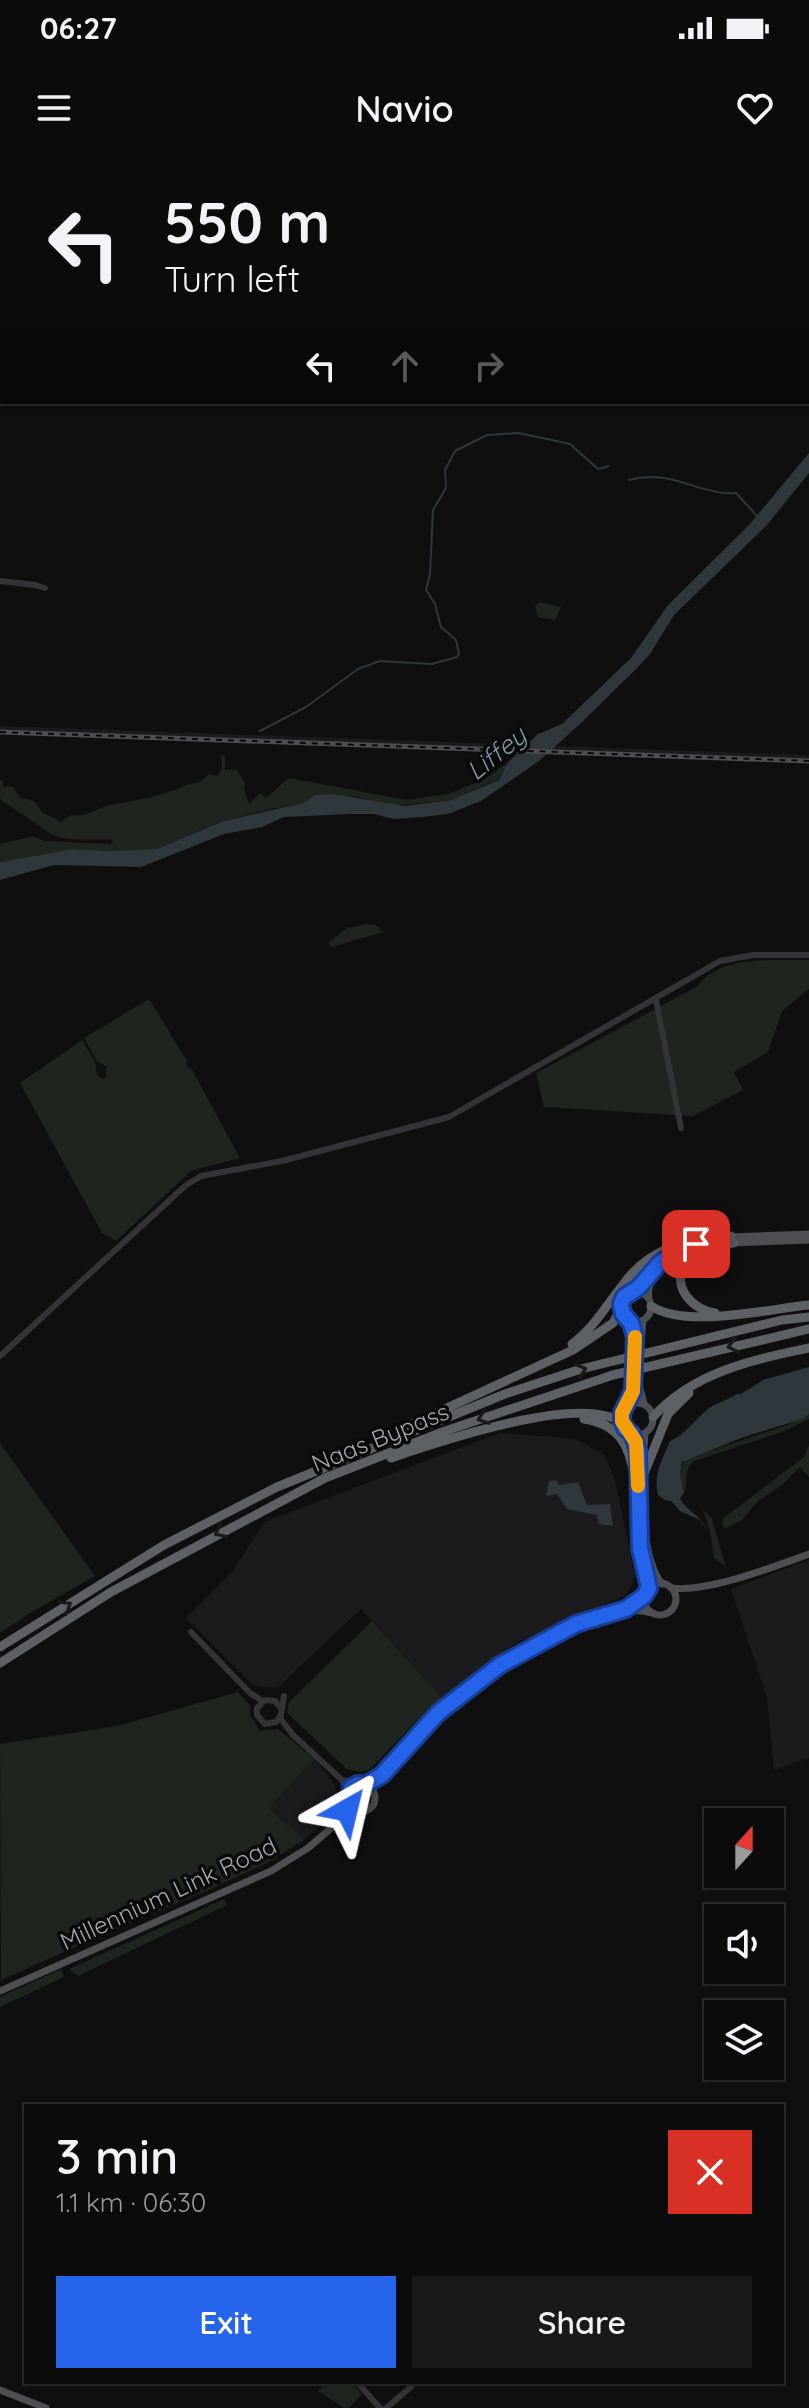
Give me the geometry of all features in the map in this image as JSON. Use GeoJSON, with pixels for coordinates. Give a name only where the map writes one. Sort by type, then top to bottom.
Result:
{"type":"FeatureCollection","features":[{"type":"Feature","properties":{"kind":"highway"},"geometry":{"type":"LineString","coordinates":[[546,1363],[597,1322],[627,1279],[657,1253],[691,1239],[733,1239]]}},
{"type":"Feature","properties":{"kind":"highway"},"geometry":{"type":"LineString","coordinates":[[733,1239],[698,1252],[686,1264],[681,1281],[686,1298],[695,1306],[706,1311],[736,1314]]}},
{"type":"Feature","properties":{"kind":"highway"},"geometry":{"type":"LineString","coordinates":[[650,1302],[667,1314],[683,1317],[809,1305]]}},
{"type":"Feature","properties":{"kind":"highway"},"geometry":{"type":"LineString","coordinates":[[333,1464],[408,1425],[573,1350],[613,1323],[621,1308]]}},
{"type":"Feature","properties":{"kind":"highway","name":"Naas Bypass"},"geometry":{"type":"LineString","coordinates":[[0,1647],[164,1545],[277,1487],[333,1464],[505,1394],[581,1369],[724,1333],[809,1317]]}},
{"type":"Feature","properties":{"kind":"highway","name":"Naas Bypass"},"geometry":{"type":"LineString","coordinates":[[0,1663],[111,1592],[325,1478],[445,1431],[613,1375],[809,1329]]}},
{"type":"Feature","properties":{"kind":"highway"},"geometry":{"type":"LineString","coordinates":[[653,1417],[674,1397],[738,1364],[809,1348]]}},
{"type":"Feature","properties":{"kind":"highway"},"geometry":{"type":"LineString","coordinates":[[643,1476],[668,1414],[686,1395],[714,1375]]}},
{"type":"Feature","properties":{"kind":"highway"},"geometry":{"type":"LineString","coordinates":[[262,1511],[444,1440],[555,1414],[606,1415],[623,1424]]}},
{"type":"Feature","properties":{"kind":"highway"},"geometry":{"type":"LineString","coordinates":[[541,1417],[596,1421],[620,1436],[631,1459],[638,1505]]}},
{"type":"Feature","properties":{"kind":"main road"},"geometry":{"type":"LineString","coordinates":[[626,1609],[644,1596],[649,1588],[640,1548],[638,1451],[632,1434],[623,1424],[622,1413],[636,1385],[638,1343],[643,1320],[649,1314],[651,1280],[680,1254],[707,1245],[733,1239],[809,1234]]}},
{"type":"Feature","properties":{"kind":"main road"},"geometry":{"type":"LineString","coordinates":[[638,1343],[631,1323],[621,1308],[622,1300],[638,1288],[655,1267],[677,1252],[733,1239],[809,1240]]}},
{"type":"Feature","properties":{"kind":"main road"},"geometry":{"type":"LineString","coordinates":[[630,1292],[641,1292],[650,1302]]}},
{"type":"Feature","properties":{"kind":"main road"},"geometry":{"type":"LineString","coordinates":[[627,1319],[633,1322],[643,1320]]}},
{"type":"Feature","properties":{"kind":"main road"},"geometry":{"type":"LineString","coordinates":[[632,1434],[645,1433],[652,1426],[653,1417],[636,1385]]}},
{"type":"Feature","properties":{"kind":"main road"},"geometry":{"type":"LineString","coordinates":[[627,1407],[635,1403],[644,1404]]}},
{"type":"Feature","properties":{"kind":"main road"},"geometry":{"type":"LineString","coordinates":[[645,1433],[643,1476],[648,1554],[653,1573],[676,1601]]}},
{"type":"Feature","properties":{"kind":"main road"},"geometry":{"type":"LineString","coordinates":[[649,1588],[666,1586],[688,1590],[809,1554]]}},
{"type":"Feature","properties":{"kind":"main road"},"geometry":{"type":"LineString","coordinates":[[382,1775],[349,1792],[349,1801],[360,1811],[372,1807],[382,1775],[438,1713],[500,1665],[576,1624],[626,1609],[638,1608],[660,1615],[669,1612],[688,1590]]}},
{"type":"Feature","properties":{"kind":"main road"},"geometry":{"type":"LineString","coordinates":[[644,1596],[645,1606],[651,1613]]}},
{"type":"Feature","properties":{"kind":"main road"},"geometry":{"type":"LineString","coordinates":[[362,1784],[375,1795]]}},
{"type":"Feature","properties":{"kind":"main road","name":"Millennium Link Road"},"geometry":{"type":"LineString","coordinates":[[343,1818],[349,1801]]}},
{"type":"Feature","properties":{"kind":"main road","name":"Millennium Link Road"},"geometry":{"type":"LineString","coordinates":[[0,1991],[271,1871],[308,1848],[343,1818],[360,1811]]}},
{"type":"Feature","properties":{"kind":"main road"},"geometry":{"type":"LineString","coordinates":[[0,2390],[46,2408]]}},
{"type":"Feature","properties":{"kind":"street"},"geometry":{"type":"LineString","coordinates":[[0,581],[45,588]]}},
{"type":"Feature","properties":{"kind":"street"},"geometry":{"type":"LineString","coordinates":[[0,1356],[185,1186],[201,1176],[282,1161],[449,1117],[656,1000],[706,968],[725,960],[753,955],[809,955]]}},
{"type":"Feature","properties":{"kind":"street"},"geometry":{"type":"LineString","coordinates":[[656,1000],[681,1128]]}},
{"type":"Feature","properties":{"kind":"street"},"geometry":{"type":"LineString","coordinates":[[191,1632],[260,1704],[278,1704],[283,1726],[342,1780],[349,1801]]}},
{"type":"Feature","properties":{"kind":"street"},"geometry":{"type":"LineString","coordinates":[[260,1704],[257,1715],[261,1722],[283,1726]]}},
{"type":"Feature","properties":{"kind":"street"},"geometry":{"type":"LineString","coordinates":[[273,1724],[280,1718]]}},
{"type":"Feature","properties":{"kind":"street"},"geometry":{"type":"LineString","coordinates":[[342,1780],[362,1784]]}},
{"type":"Feature","properties":{"kind":"street"},"geometry":{"type":"LineString","coordinates":[[359,2384],[380,2408]]}},
{"type":"Feature","properties":{"kind":"street"},"geometry":{"type":"LineString","coordinates":[[386,2408],[413,2384]]}},
{"type":"Feature","properties":{"kind":"shaded area"},"geometry":{"type":"Polygon","coordinates":[[[809,453],[809,473],[767,525],[674,615],[650,654],[635,670],[539,761],[481,801],[448,814],[423,817],[394,819],[374,814],[349,814],[284,817],[262,827],[224,834],[141,867],[54,865],[0,880],[0,862],[73,849],[157,849],[223,821],[304,803],[315,795],[333,794],[405,806],[451,800],[499,780],[508,762],[538,734],[562,724],[631,658],[668,605],[749,525],[809,453]]]}},
{"type":"Feature","properties":{"kind":"shaded area"},"geometry":{"type":"Polygon","coordinates":[[[540,602],[561,607],[555,620],[538,617],[535,606],[540,602]]]}},
{"type":"Feature","properties":{"kind":"shaded area"},"geometry":{"type":"Polygon","coordinates":[[[0,726],[809,755],[809,762],[0,733],[0,726]]]}},
{"type":"Feature","properties":{"kind":"shaded area"},"geometry":{"type":"Polygon","coordinates":[[[225,755],[225,770],[236,769],[245,783],[249,804],[260,793],[266,798],[289,778],[406,800],[448,794],[483,780],[508,762],[499,779],[451,800],[393,806],[354,796],[272,809],[222,821],[157,849],[73,849],[0,862],[0,844],[33,836],[44,841],[110,844],[113,840],[74,839],[51,834],[0,799],[0,780],[3,787],[12,786],[21,798],[34,801],[42,812],[61,822],[71,815],[82,815],[108,805],[169,792],[199,782],[209,774],[217,776],[222,769],[221,756],[225,755]]]}},
{"type":"Feature","properties":{"kind":"shaded area"},"geometry":{"type":"Polygon","coordinates":[[[368,924],[384,932],[331,947],[328,943],[347,928],[368,924]]]}},
{"type":"Feature","properties":{"kind":"shaded area"},"geometry":{"type":"Polygon","coordinates":[[[809,960],[809,989],[782,1011],[768,1052],[734,1072],[743,1090],[693,1116],[544,1107],[536,1073],[698,986],[720,969],[749,961],[809,960]]]}},
{"type":"Feature","properties":{"kind":"shaded area"},"geometry":{"type":"Polygon","coordinates":[[[149,999],[240,1158],[191,1171],[116,1241],[102,1233],[20,1083],[82,1040],[95,1061],[97,1075],[102,1079],[106,1077],[107,1067],[97,1061],[84,1038],[149,999]]]}},
{"type":"Feature","properties":{"kind":"shaded area"},"geometry":{"type":"Polygon","coordinates":[[[809,1367],[809,1414],[682,1462],[680,1474],[684,1492],[680,1499],[701,1520],[707,1530],[700,1520],[680,1511],[671,1501],[658,1495],[657,1474],[670,1441],[703,1413],[763,1380],[809,1367]]]}},
{"type":"Feature","properties":{"kind":"shaded area"},"geometry":{"type":"Polygon","coordinates":[[[809,1414],[809,1419],[784,1431],[694,1461],[688,1468],[684,1492],[680,1474],[684,1460],[787,1425],[809,1414]]]}},
{"type":"Feature","properties":{"kind":"shaded area"},"geometry":{"type":"Polygon","coordinates":[[[500,1433],[575,1439],[605,1455],[615,1480],[635,1576],[624,1596],[518,1642],[481,1667],[443,1699],[361,1609],[277,1688],[254,1686],[186,1618],[232,1572],[264,1522],[500,1433]]]}},
{"type":"Feature","properties":{"kind":"shaded area"},"geometry":{"type":"Polygon","coordinates":[[[0,1443],[95,1576],[0,1633],[0,1443]]]}},
{"type":"Feature","properties":{"kind":"shaded area"},"geometry":{"type":"Polygon","coordinates":[[[809,1445],[809,1477],[800,1467],[781,1486],[758,1501],[742,1520],[724,1529],[722,1519],[804,1457],[809,1445]]]}},
{"type":"Feature","properties":{"kind":"shaded area"},"geometry":{"type":"Polygon","coordinates":[[[557,1480],[559,1485],[578,1482],[587,1505],[610,1504],[613,1526],[599,1524],[597,1515],[567,1509],[557,1494],[546,1496],[549,1481],[557,1480]]]}},
{"type":"Feature","properties":{"kind":"shaded area"},"geometry":{"type":"Polygon","coordinates":[[[703,1510],[711,1517],[726,1567],[714,1558],[703,1510]]]}},
{"type":"Feature","properties":{"kind":"shaded area"},"geometry":{"type":"Polygon","coordinates":[[[809,1560],[809,1758],[774,1770],[767,1698],[731,1589],[809,1560]]]}},
{"type":"Feature","properties":{"kind":"shaded area"},"geometry":{"type":"Polygon","coordinates":[[[372,1621],[443,1699],[434,1703],[369,1770],[361,1772],[347,1769],[287,1713],[289,1702],[372,1621]]]}},
{"type":"Feature","properties":{"kind":"shaded area"},"geometry":{"type":"Polygon","coordinates":[[[238,1692],[250,1706],[250,1715],[260,1731],[278,1729],[314,1759],[269,1808],[304,1840],[267,1863],[221,1884],[219,1877],[216,1879],[218,1886],[82,1944],[79,1938],[76,1940],[78,1946],[1,1980],[0,1744],[117,1726],[238,1692]]]}},
{"type":"Feature","properties":{"kind":"shaded area"},"geometry":{"type":"Polygon","coordinates":[[[314,1759],[336,1786],[339,1801],[333,1815],[304,1840],[269,1808],[314,1759]]]}},
{"type":"Feature","properties":{"kind":"shaded area"},"geometry":{"type":"Polygon","coordinates":[[[224,1899],[227,1905],[78,1976],[69,1969],[224,1899]]]}},
{"type":"Feature","properties":{"kind":"shaded area"},"geometry":{"type":"Polygon","coordinates":[[[61,1969],[64,1977],[0,2007],[0,1997],[61,1969]]]}},
{"type":"Feature","properties":{"kind":"shaded area"},"geometry":{"type":"Polygon","coordinates":[[[325,2384],[353,2384],[362,2394],[349,2408],[344,2408],[318,2391],[325,2384]]]}},
{"type":"Feature","properties":{"kind":"waterway"},"geometry":{"type":"LineString","coordinates":[[260,731],[306,707],[358,669],[380,661],[432,664],[457,657],[456,640],[441,627],[435,604],[426,590],[430,574],[433,510],[446,488],[445,470],[455,451],[487,435],[519,433],[570,444],[598,469],[609,466]]}},
{"type":"Feature","properties":{"kind":"waterway"},"geometry":{"type":"LineString","coordinates":[[629,480],[658,477],[710,491],[736,493],[758,517]]}},
{"type":"Feature","properties":{"kind":"railway"},"geometry":{"type":"LineString","coordinates":[[0,732],[809,761]]}},
{"type":"Feature","properties":{"kind":"slow traffic"},"geometry":{"type":"LineString","coordinates":[[635,1337],[633,1391],[622,1413],[622,1421],[636,1442],[638,1486]]}},
{"type":"Feature","properties":{"kind":"route"},"geometry":{"type":"LineString","coordinates":[[347,1810],[351,1788],[358,1784],[365,1785],[382,1775],[438,1713],[465,1690],[536,1643],[576,1624],[626,1609],[644,1596],[649,1588],[640,1548],[638,1451],[632,1434],[622,1421],[622,1413],[633,1391],[635,1337],[621,1304],[624,1297],[638,1288],[655,1267],[696,1244]]}},
{"type":"Feature","properties":{"kind":"water label","name":"Liffey"},"geometry":{"type":"Point","coordinates":[496,753]}}]}
